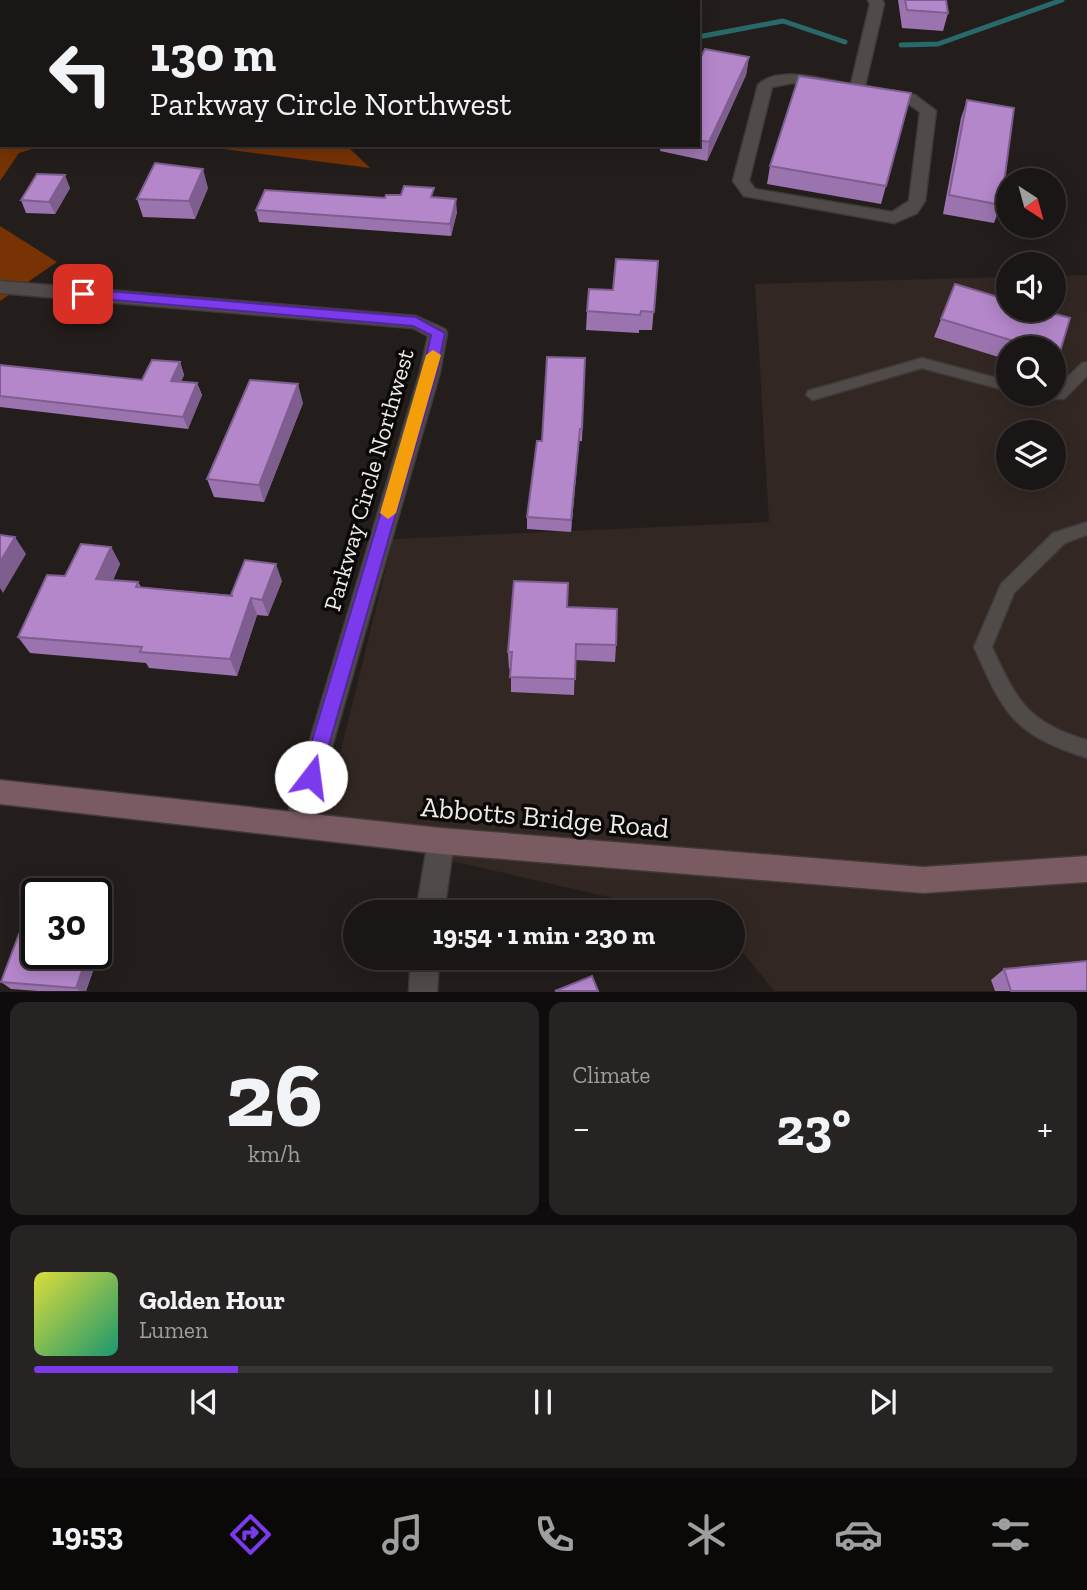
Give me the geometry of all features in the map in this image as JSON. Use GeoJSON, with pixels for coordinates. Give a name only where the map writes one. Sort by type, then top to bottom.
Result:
{"type":"FeatureCollection","features":[{"type":"Feature","properties":{"kind":"main road","name":"Abbotts Bridge Road"},"geometry":{"type":"LineString","coordinates":[[0,792],[441,841],[923,880],[1086,870]]}},
{"type":"Feature","properties":{"kind":"street"},"geometry":{"type":"LineString","coordinates":[[857,89],[877,4],[875,0]]}},
{"type":"Feature","properties":{"kind":"street"},"geometry":{"type":"LineString","coordinates":[[792,79],[857,89],[910,98],[928,111],[917,201],[911,209],[894,218],[750,193],[741,181],[765,85],[776,80],[792,79]]}},
{"type":"Feature","properties":{"kind":"street","name":"Parkway Circle Northwest"},"geometry":{"type":"LineString","coordinates":[[0,287],[416,322],[438,333],[430,372],[298,824]]}},
{"type":"Feature","properties":{"kind":"street"},"geometry":{"type":"LineString","coordinates":[[432,900],[441,841]]}},
{"type":"Feature","properties":{"kind":"street"},"geometry":{"type":"LineString","coordinates":[[423,992],[424,970]]}},
{"type":"Feature","properties":{"kind":"lane"},"geometry":{"type":"LineString","coordinates":[[813,395],[922,363],[996,383]]}},
{"type":"Feature","properties":{"kind":"lane"},"geometry":{"type":"LineString","coordinates":[[1066,388],[1087,367]]}},
{"type":"Feature","properties":{"kind":"lane"},"geometry":{"type":"LineString","coordinates":[[1087,527],[1059,538],[1007,589],[982,647],[1020,719],[1056,740],[1087,749]]}},
{"type":"Feature","properties":{"kind":"shaded area"},"geometry":{"type":"Polygon","coordinates":[[[0,147],[38,147],[19,153],[0,181],[0,147]]]}},
{"type":"Feature","properties":{"kind":"shaded area"},"geometry":{"type":"Polygon","coordinates":[[[208,147],[348,147],[370,168],[208,147]]]}},
{"type":"Feature","properties":{"kind":"shaded area"},"geometry":{"type":"Polygon","coordinates":[[[0,226],[57,262],[0,301],[0,226]]]}},
{"type":"Feature","properties":{"kind":"shaded area"},"geometry":{"type":"Polygon","coordinates":[[[1087,275],[1087,991],[774,991],[745,955],[745,900],[622,900],[321,831],[393,539],[769,522],[755,284],[996,277],[996,322],[1066,322],[1066,276],[1087,275]]]}},
{"type":"Feature","properties":{"kind":"building"},"geometry":{"type":"Polygon","coordinates":[[[905,0],[946,0],[948,13],[907,10],[905,0]]]}},
{"type":"Feature","properties":{"kind":"building"},"geometry":{"type":"Polygon","coordinates":[[[705,49],[749,57],[709,142],[700,140],[700,59],[705,49]]]}},
{"type":"Feature","properties":{"kind":"building"},"geometry":{"type":"Polygon","coordinates":[[[799,76],[911,93],[886,186],[770,166],[799,76]]]}},
{"type":"Feature","properties":{"kind":"building"},"geometry":{"type":"Polygon","coordinates":[[[967,100],[1014,108],[1006,168],[996,168],[996,204],[949,195],[967,100]]]}},
{"type":"Feature","properties":{"kind":"building"},"geometry":{"type":"Polygon","coordinates":[[[155,163],[203,169],[189,201],[137,199],[155,163]]]}},
{"type":"Feature","properties":{"kind":"building"},"geometry":{"type":"Polygon","coordinates":[[[37,174],[65,175],[49,202],[21,200],[37,174]]]}},
{"type":"Feature","properties":{"kind":"building"},"geometry":{"type":"Polygon","coordinates":[[[404,186],[434,188],[431,197],[456,199],[450,224],[256,210],[265,190],[385,198],[386,195],[401,195],[404,186]]]}},
{"type":"Feature","properties":{"kind":"building"},"geometry":{"type":"Polygon","coordinates":[[[616,259],[658,261],[654,312],[641,311],[640,315],[587,311],[589,289],[613,290],[616,259]]]}},
{"type":"Feature","properties":{"kind":"building"},"geometry":{"type":"Polygon","coordinates":[[[955,284],[996,296],[996,322],[1066,322],[1066,317],[1070,318],[1065,336],[997,336],[941,319],[955,284]]]}},
{"type":"Feature","properties":{"kind":"building"},"geometry":{"type":"Polygon","coordinates":[[[547,357],[585,358],[582,429],[571,520],[527,517],[537,441],[542,441],[547,357]]]}},
{"type":"Feature","properties":{"kind":"building"},"geometry":{"type":"Polygon","coordinates":[[[152,360],[180,362],[171,381],[197,383],[183,417],[0,396],[0,365],[142,380],[152,360]]]}},
{"type":"Feature","properties":{"kind":"building"},"geometry":{"type":"Polygon","coordinates":[[[250,380],[298,384],[259,485],[207,479],[250,380]]]}},
{"type":"Feature","properties":{"kind":"building"},"geometry":{"type":"Polygon","coordinates":[[[0,535],[15,537],[0,562],[0,535]]]}},
{"type":"Feature","properties":{"kind":"building"},"geometry":{"type":"Polygon","coordinates":[[[81,544],[111,547],[96,579],[138,582],[136,587],[233,596],[231,595],[245,560],[276,564],[262,600],[251,598],[230,659],[140,652],[142,647],[18,637],[47,575],[65,576],[81,544]]]}},
{"type":"Feature","properties":{"kind":"building"},"geometry":{"type":"Polygon","coordinates":[[[514,581],[568,583],[567,607],[617,609],[616,645],[576,644],[575,679],[510,677],[512,652],[508,652],[514,581]]]}},
{"type":"Feature","properties":{"kind":"building"},"geometry":{"type":"Polygon","coordinates":[[[19,934],[21,969],[83,969],[76,988],[1,982],[19,934]]]}},
{"type":"Feature","properties":{"kind":"building"},"geometry":{"type":"Polygon","coordinates":[[[1087,961],[1087,991],[1011,991],[1004,969],[1087,961]]]}},
{"type":"Feature","properties":{"kind":"building"},"geometry":{"type":"Polygon","coordinates":[[[592,976],[598,991],[555,991],[592,976]]]}},
{"type":"Feature","properties":{"kind":"waterway"},"geometry":{"type":"LineString","coordinates":[[901,45],[938,44],[1062,0]]}},
{"type":"Feature","properties":{"kind":"waterway"},"geometry":{"type":"LineString","coordinates":[[700,37],[783,21],[845,42]]}},
{"type":"Feature","properties":{"kind":"slow traffic"},"geometry":{"type":"LineString","coordinates":[[388,513],[433,355]]}},
{"type":"Feature","properties":{"kind":"route"},"geometry":{"type":"LineString","coordinates":[[83,294],[416,322],[438,333],[430,372],[311,777]]}}]}
